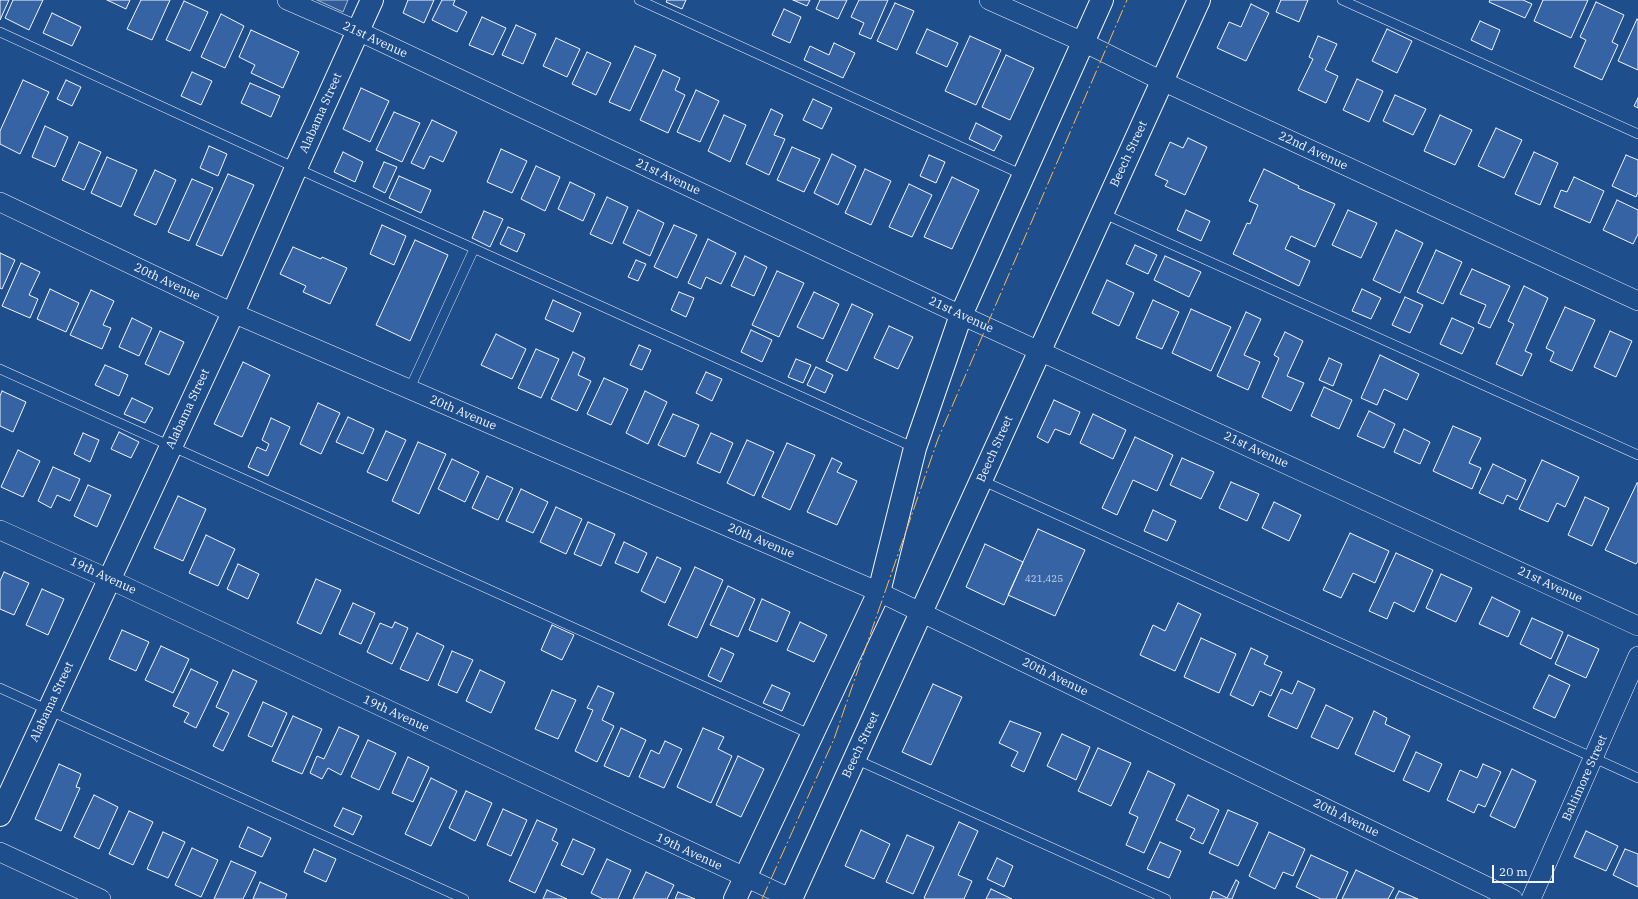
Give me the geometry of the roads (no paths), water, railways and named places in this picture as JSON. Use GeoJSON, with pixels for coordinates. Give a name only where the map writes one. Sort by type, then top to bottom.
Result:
{"type":"FeatureCollection","features":[{"type":"Feature","properties":{"kind":"street","name":"21st Avenue"},"geometry":{"type":"LineString","coordinates":[[286,0],[358,31],[961,315],[1638,626]]}},
{"type":"Feature","properties":{"kind":"street","name":"Alabama Street"},"geometry":{"type":"LineString","coordinates":[[0,815],[233,313],[296,168],[372,0]]}},
{"type":"Feature","properties":{"kind":"street","name":"22nd Avenue"},"geometry":{"type":"LineString","coordinates":[[989,0],[1083,42],[1162,81],[1638,301]]}},
{"type":"Feature","properties":{"kind":"street"},"geometry":{"type":"LineString","coordinates":[[735,899],[879,592],[915,448],[961,315],[1102,0]]}},
{"type":"Feature","properties":{"kind":"street","name":"Beech Street"},"geometry":{"type":"LineString","coordinates":[[791,899],[1199,0]]}},
{"type":"Feature","properties":{"kind":"street","name":"20th Avenue"},"geometry":{"type":"LineString","coordinates":[[0,202],[233,313],[879,592],[1513,899]]}},
{"type":"Feature","properties":{"kind":"street","name":"19th Avenue"},"geometry":{"type":"LineString","coordinates":[[0,530],[109,579],[791,899]]}},
{"type":"Feature","properties":{"kind":"street","name":"Baltimore Street"},"geometry":{"type":"LineString","coordinates":[[1531,899],[1638,656]]}},
{"type":"Feature","properties":{"kind":"street"},"geometry":{"type":"LineString","coordinates":[[0,852],[101,899]]}},
{"type":"Feature","properties":{"kind":"lane"},"geometry":{"type":"LineString","coordinates":[[639,0],[1023,175]]}},
{"type":"Feature","properties":{"kind":"lane"},"geometry":{"type":"LineString","coordinates":[[1342,0],[1638,134]]}},
{"type":"Feature","properties":{"kind":"lane"},"geometry":{"type":"LineString","coordinates":[[0,32],[474,249],[915,448]]}},
{"type":"Feature","properties":{"kind":"lane"},"geometry":{"type":"LineString","coordinates":[[1102,213],[1638,455]]}},
{"type":"Feature","properties":{"kind":"lane"},"geometry":{"type":"LineString","coordinates":[[409,390],[474,249]]}},
{"type":"Feature","properties":{"kind":"lane"},"geometry":{"type":"LineString","coordinates":[[0,369],[812,735]]}},
{"type":"Feature","properties":{"kind":"lane"},"geometry":{"type":"LineString","coordinates":[[981,480],[1638,778]]}},
{"type":"Feature","properties":{"kind":"lane"},"geometry":{"type":"LineString","coordinates":[[0,688],[464,899]]}},
{"type":"Feature","properties":{"kind":"lane"},"geometry":{"type":"LineString","coordinates":[[855,759],[1166,899]]}}]}
